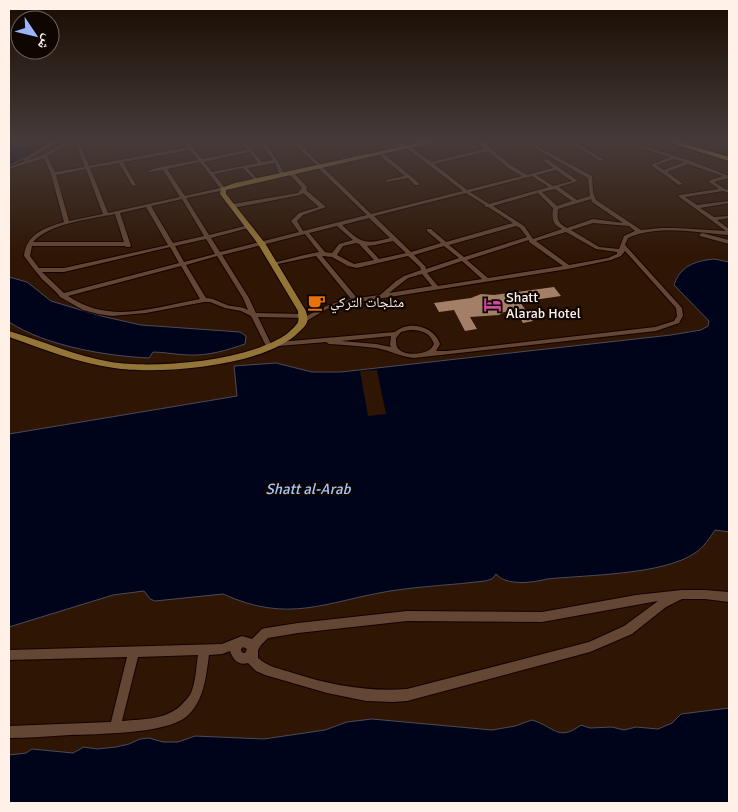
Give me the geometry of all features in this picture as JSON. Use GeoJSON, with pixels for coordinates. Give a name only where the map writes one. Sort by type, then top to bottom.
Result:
{"type":"FeatureCollection","features":[{"type":"Feature","properties":{"kind":"main road"},"geometry":{"type":"LineString","coordinates":[[9,334],[78,357],[111,364],[141,367],[186,365],[256,353],[275,346],[294,333],[304,318],[299,303],[275,264],[223,194],[226,188],[256,180]]}},
{"type":"Feature","properties":{"kind":"main road"},"geometry":{"type":"LineString","coordinates":[[226,188],[264,180]]}},
{"type":"Feature","properties":{"kind":"street"},"geometry":{"type":"LineString","coordinates":[[55,180],[67,223]]}},
{"type":"Feature","properties":{"kind":"street"},"geometry":{"type":"LineString","coordinates":[[92,180],[106,215]]}},
{"type":"Feature","properties":{"kind":"street"},"geometry":{"type":"LineString","coordinates":[[131,180],[134,185]]}},
{"type":"Feature","properties":{"kind":"street"},"geometry":{"type":"LineString","coordinates":[[172,180],[275,346],[338,338],[395,334],[403,329],[415,328],[431,333],[437,344],[428,354]]}},
{"type":"Feature","properties":{"kind":"street"},"geometry":{"type":"LineString","coordinates":[[218,180],[226,188]]}},
{"type":"Feature","properties":{"kind":"street"},"geometry":{"type":"LineString","coordinates":[[297,180],[305,188],[304,191],[323,207],[296,217],[294,221],[355,300]]}},
{"type":"Feature","properties":{"kind":"street"},"geometry":{"type":"LineString","coordinates":[[333,180],[423,267],[423,271],[437,288]]}},
{"type":"Feature","properties":{"kind":"street"},"geometry":{"type":"LineString","coordinates":[[388,181],[392,180]]}},
{"type":"Feature","properties":{"kind":"street"},"geometry":{"type":"LineString","coordinates":[[412,180],[416,184]]}},
{"type":"Feature","properties":{"kind":"street"},"geometry":{"type":"LineString","coordinates":[[451,180],[487,206],[524,229],[530,240],[568,267]]}},
{"type":"Feature","properties":{"kind":"street"},"geometry":{"type":"LineString","coordinates":[[62,296],[218,254],[510,180]]}},
{"type":"Feature","properties":{"kind":"street"},"geometry":{"type":"LineString","coordinates":[[541,180],[576,202]]}},
{"type":"Feature","properties":{"kind":"street"},"geometry":{"type":"LineString","coordinates":[[487,206],[554,188],[576,181],[574,180]]}},
{"type":"Feature","properties":{"kind":"street"},"geometry":{"type":"LineString","coordinates":[[590,180],[594,201],[636,229]]}},
{"type":"Feature","properties":{"kind":"street"},"geometry":{"type":"LineString","coordinates":[[675,180],[681,184]]}},
{"type":"Feature","properties":{"kind":"street"},"geometry":{"type":"LineString","coordinates":[[715,180],[710,181],[729,192]]}},
{"type":"Feature","properties":{"kind":"street"},"geometry":{"type":"LineString","coordinates":[[226,188],[67,223],[43,232],[29,244],[27,256],[37,270],[62,296],[87,308],[112,314],[211,300],[255,315],[304,318],[331,305],[355,300],[568,267],[613,258],[622,249],[626,236],[636,229]]}},
{"type":"Feature","properties":{"kind":"street"},"geometry":{"type":"LineString","coordinates":[[723,190],[678,196],[695,206],[729,232]]}},
{"type":"Feature","properties":{"kind":"street"},"geometry":{"type":"LineString","coordinates":[[233,206],[293,197],[304,191]]}},
{"type":"Feature","properties":{"kind":"street"},"geometry":{"type":"LineString","coordinates":[[539,192],[556,208]]}},
{"type":"Feature","properties":{"kind":"street"},"geometry":{"type":"LineString","coordinates":[[556,208],[592,197]]}},
{"type":"Feature","properties":{"kind":"street"},"geometry":{"type":"LineString","coordinates":[[695,206],[729,202]]}},
{"type":"Feature","properties":{"kind":"street"},"geometry":{"type":"LineString","coordinates":[[148,206],[204,300]]}},
{"type":"Feature","properties":{"kind":"street"},"geometry":{"type":"LineString","coordinates":[[320,341],[376,346],[411,356],[628,333],[662,328],[677,322],[680,316],[679,308],[622,249],[598,248],[568,229],[558,225],[555,218],[556,208]]}},
{"type":"Feature","properties":{"kind":"street"},"geometry":{"type":"LineString","coordinates":[[117,212],[126,244],[133,254]]}},
{"type":"Feature","properties":{"kind":"street"},"geometry":{"type":"LineString","coordinates":[[713,219],[729,217]]}},
{"type":"Feature","properties":{"kind":"street"},"geometry":{"type":"LineString","coordinates":[[382,296],[400,280],[423,271],[593,221],[620,223],[636,229],[729,232]]}},
{"type":"Feature","properties":{"kind":"street"},"geometry":{"type":"LineString","coordinates":[[338,224],[356,241],[362,244],[378,261]]}},
{"type":"Feature","properties":{"kind":"street"},"geometry":{"type":"LineString","coordinates":[[275,264],[321,255],[334,255],[350,266],[410,254],[516,224]]}},
{"type":"Feature","properties":{"kind":"street"},"geometry":{"type":"LineString","coordinates":[[37,270],[64,270],[248,227]]}},
{"type":"Feature","properties":{"kind":"street"},"geometry":{"type":"LineString","coordinates":[[429,230],[487,280]]}},
{"type":"Feature","properties":{"kind":"street"},"geometry":{"type":"LineString","coordinates":[[690,232],[729,242]]}},
{"type":"Feature","properties":{"kind":"street"},"geometry":{"type":"LineString","coordinates":[[362,244],[375,244],[394,239]]}},
{"type":"Feature","properties":{"kind":"street"},"geometry":{"type":"LineString","coordinates":[[334,255],[341,245],[356,241]]}},
{"type":"Feature","properties":{"kind":"street"},"geometry":{"type":"LineString","coordinates":[[29,244],[126,244]]}},
{"type":"Feature","properties":{"kind":"street"},"geometry":{"type":"LineString","coordinates":[[395,334],[392,342],[393,346],[400,352]]}},
{"type":"Feature","properties":{"kind":"street"},"geometry":{"type":"LineString","coordinates":[[9,655],[222,649],[263,634],[298,628],[406,616],[542,617],[565,615],[650,596],[707,594],[729,597]]}},
{"type":"Feature","properties":{"kind":"street"},"geometry":{"type":"LineString","coordinates":[[222,649],[260,667],[359,696],[384,697],[407,695],[590,647],[628,630],[662,604],[682,595]]}},
{"type":"Feature","properties":{"kind":"street"},"geometry":{"type":"LineString","coordinates":[[240,658],[248,657],[256,640],[263,634]]}},
{"type":"Feature","properties":{"kind":"street"},"geometry":{"type":"LineString","coordinates":[[242,642],[250,642],[253,661],[260,667]]}},
{"type":"Feature","properties":{"kind":"street"},"geometry":{"type":"LineString","coordinates":[[240,658],[235,651],[242,642]]}},
{"type":"Feature","properties":{"kind":"street"},"geometry":{"type":"LineString","coordinates":[[9,732],[115,728],[165,722],[182,713],[189,706],[199,689],[204,650]]}},
{"type":"Feature","properties":{"kind":"street"},"geometry":{"type":"LineString","coordinates":[[115,728],[134,652]]}},
{"type":"Feature","properties":{"kind":"water","name":"Shatt al-Arab"},"geometry":{"type":"Polygon","coordinates":[[[714,259],[729,262],[729,532],[715,530],[704,545],[695,553],[664,566],[624,573],[547,579],[534,582],[513,582],[500,578],[496,574],[492,579],[485,581],[390,591],[307,608],[268,608],[246,603],[223,594],[155,601],[150,599],[144,591],[113,595],[9,627],[9,434],[237,396],[234,366],[276,363],[312,372],[341,372],[701,330],[708,326],[709,321],[674,285],[684,269],[701,261],[714,259]]]}},
{"type":"Feature","properties":{"kind":"water"},"geometry":{"type":"Polygon","coordinates":[[[9,277],[27,282],[51,301],[101,316],[141,325],[240,332],[246,336],[245,344],[203,355],[153,352],[149,358],[114,355],[58,343],[40,337],[9,322],[9,277]]]}},
{"type":"Feature","properties":{"kind":"water"},"geometry":{"type":"Polygon","coordinates":[[[729,708],[729,803],[9,803],[9,755],[26,753],[32,749],[73,753],[84,747],[97,749],[116,747],[140,739],[149,738],[163,742],[178,742],[195,736],[264,739],[325,730],[347,722],[372,719],[492,730],[515,726],[532,720],[561,733],[573,730],[581,725],[590,728],[612,727],[624,730],[636,727],[658,729],[672,723],[681,714],[729,708]]]}},
{"type":"Feature","properties":{"kind":"pier"},"geometry":{"type":"Polygon","coordinates":[[[377,370],[386,414],[368,416],[360,371],[377,370]]]}},
{"type":"Feature","properties":{"kind":"building"},"geometry":{"type":"Polygon","coordinates":[[[554,287],[561,296],[520,302],[533,321],[523,323],[515,310],[499,315],[470,317],[477,329],[465,331],[454,310],[439,312],[434,303],[471,298],[481,294],[494,295],[554,287]]]}},
{"type":"Feature","properties":{"kind":"place","name":"مثلجات التركي"},"geometry":{"type":"Point","coordinates":[316,302]}},
{"type":"Feature","properties":{"kind":"place","name":"Shatt Alarab Hotel"},"geometry":{"type":"Point","coordinates":[492,305]}}]}
